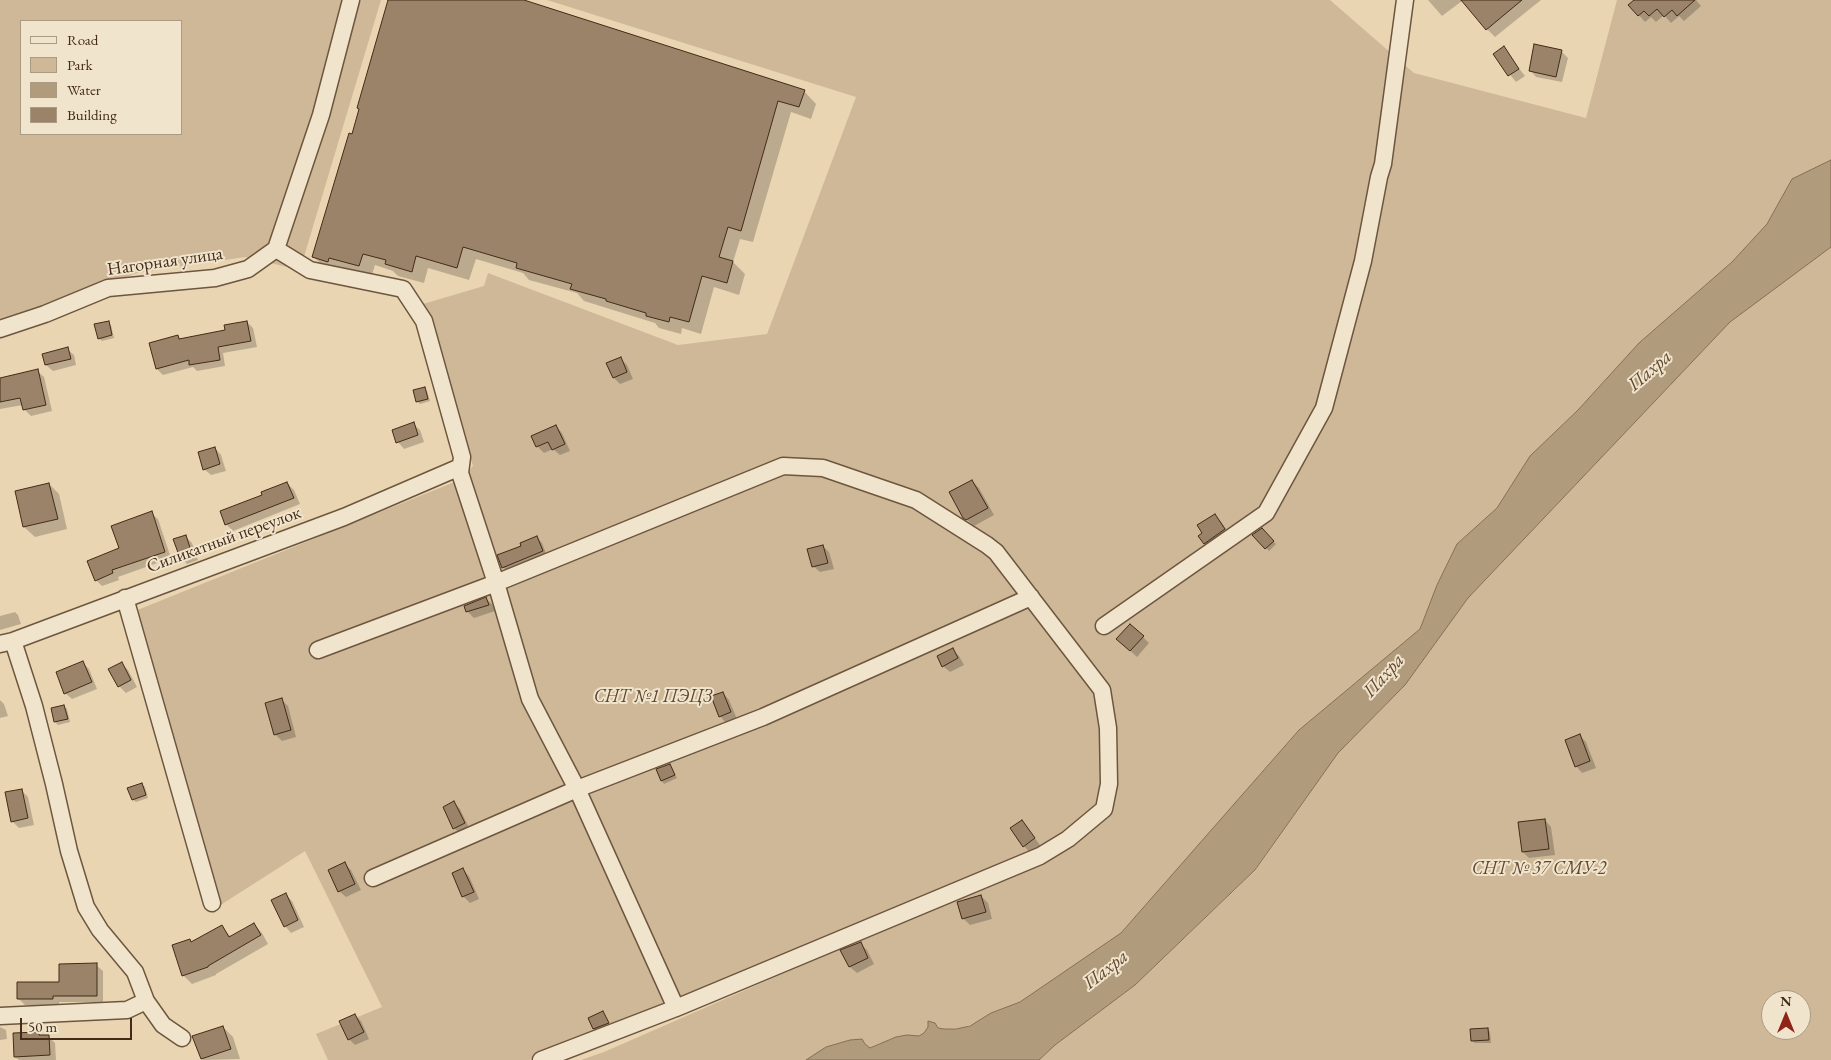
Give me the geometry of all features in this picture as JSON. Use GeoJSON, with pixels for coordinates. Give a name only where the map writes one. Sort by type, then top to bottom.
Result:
{"type":"FeatureCollection","features":[{"type":"Feature","properties":{"kind":"street"},"geometry":{"type":"LineString","coordinates":[[351,0],[321,115],[276,249],[310,270],[403,289],[424,322],[462,457],[460,473],[496,583],[530,699],[577,789],[676,1008]]}},
{"type":"Feature","properties":{"kind":"street"},"geometry":{"type":"LineString","coordinates":[[1104,626],[1266,513],[1324,408],[1363,261],[1383,164],[1404,0]]}},
{"type":"Feature","properties":{"kind":"street","name":"Нагорная улица"},"geometry":{"type":"LineString","coordinates":[[0,329],[46,314],[108,288],[215,278],[248,269],[276,249]]}},
{"type":"Feature","properties":{"kind":"street"},"geometry":{"type":"LineString","coordinates":[[318,650],[496,583],[783,466],[823,468],[916,500],[996,552],[1102,690],[1108,728],[1109,755],[1109,784],[1104,809],[1068,839],[1040,856],[676,1008],[541,1060]]}},
{"type":"Feature","properties":{"kind":"street","name":"Силикатный переулок"},"geometry":{"type":"LineString","coordinates":[[7,642],[344,518],[460,467]]}},
{"type":"Feature","properties":{"kind":"street"},"geometry":{"type":"LineString","coordinates":[[373,878],[577,789],[763,717],[1031,597]]}},
{"type":"Feature","properties":{"kind":"street"},"geometry":{"type":"LineString","coordinates":[[125,598],[212,903]]}},
{"type":"Feature","properties":{"kind":"street"},"geometry":{"type":"LineString","coordinates":[[7,642],[34,706],[69,851],[86,907],[100,930],[135,972],[146,1001],[163,1025],[182,1038]]}},
{"type":"Feature","properties":{"kind":"street"},"geometry":{"type":"LineString","coordinates":[[0,1016],[127,1010],[146,1001]]}},
{"type":"Feature","properties":{"kind":"green space"},"geometry":{"type":"Polygon","coordinates":[[[0,0],[381,0],[300,270],[245,257],[137,273],[0,322],[0,0]]]}},
{"type":"Feature","properties":{"kind":"green space","name":"СНТ №1 ПЭЦЗ"},"geometry":{"type":"Polygon","coordinates":[[[547,0],[1330,0],[1414,73],[1586,118],[1617,0],[1831,0],[1831,160],[1792,179],[1767,224],[1732,262],[1639,343],[1578,410],[1530,456],[1497,508],[1457,544],[1437,585],[1420,629],[1299,730],[1121,933],[1020,1002],[991,1013],[975,1023],[962,1028],[938,1028],[928,1021],[928,1027],[919,1036],[907,1035],[896,1037],[870,1048],[856,1039],[850,1040],[826,1047],[806,1060],[581,1060],[604,1052],[814,960],[805,949],[529,1060],[328,1060],[316,1034],[382,1007],[305,851],[219,906],[135,611],[462,479],[473,466],[423,304],[484,286],[488,273],[678,345],[767,334],[856,97],[547,0]]]}},
{"type":"Feature","properties":{"kind":"green space","name":"СНТ № 37 СМУ-2"},"geometry":{"type":"Polygon","coordinates":[[[1831,247],[1831,1060],[1039,1060],[1055,1045],[1135,985],[1255,871],[1338,753],[1405,685],[1468,598],[1730,322],[1831,247]]]}},
{"type":"Feature","properties":{"kind":"water","name":"Пахра"},"geometry":{"type":"Polygon","coordinates":[[[1831,160],[1831,247],[1730,322],[1468,598],[1405,685],[1338,753],[1255,870],[1135,985],[1055,1045],[1039,1060],[806,1060],[826,1047],[850,1040],[862,1039],[870,1048],[896,1037],[907,1035],[919,1036],[928,1027],[928,1021],[935,1023],[938,1028],[944,1029],[970,1026],[991,1013],[1020,1002],[1121,933],[1299,730],[1420,629],[1437,585],[1457,544],[1497,508],[1530,456],[1578,410],[1639,343],[1732,262],[1767,224],[1792,179],[1831,160]]]}},
{"type":"Feature","properties":{"kind":"building"},"geometry":{"type":"Polygon","coordinates":[[[388,0],[524,0],[805,90],[799,107],[778,101],[741,231],[728,227],[719,257],[733,261],[727,283],[702,276],[689,322],[670,317],[669,322],[646,316],[646,313],[606,301],[606,299],[570,289],[572,284],[516,268],[517,263],[463,247],[457,268],[416,256],[412,272],[385,264],[386,260],[363,254],[359,266],[329,258],[328,262],[312,257],[349,133],[352,134],[359,109],[357,108],[388,0]]]}},
{"type":"Feature","properties":{"kind":"building"},"geometry":{"type":"Polygon","coordinates":[[[1461,0],[1522,0],[1486,30],[1461,0]]]}},
{"type":"Feature","properties":{"kind":"building"},"geometry":{"type":"Polygon","coordinates":[[[1634,0],[1695,0],[1677,16],[1672,10],[1664,17],[1657,9],[1649,16],[1644,11],[1638,16],[1628,5],[1634,0]]]}},
{"type":"Feature","properties":{"kind":"building"},"geometry":{"type":"Polygon","coordinates":[[[1534,44],[1562,50],[1556,77],[1529,71],[1534,44]]]}},
{"type":"Feature","properties":{"kind":"building"},"geometry":{"type":"Polygon","coordinates":[[[1504,46],[1519,69],[1508,76],[1493,54],[1504,46]]]}},
{"type":"Feature","properties":{"kind":"building"},"geometry":{"type":"Polygon","coordinates":[[[109,321],[112,335],[98,339],[94,324],[109,321]]]}},
{"type":"Feature","properties":{"kind":"building"},"geometry":{"type":"Polygon","coordinates":[[[247,321],[251,341],[218,347],[220,360],[189,365],[189,360],[156,369],[149,343],[178,335],[179,339],[225,330],[224,325],[247,321]]]}},
{"type":"Feature","properties":{"kind":"building"},"geometry":{"type":"Polygon","coordinates":[[[68,347],[71,359],[45,365],[42,354],[68,347]]]}},
{"type":"Feature","properties":{"kind":"building"},"geometry":{"type":"Polygon","coordinates":[[[621,357],[627,372],[613,378],[606,363],[621,357]]]}},
{"type":"Feature","properties":{"kind":"building"},"geometry":{"type":"Polygon","coordinates":[[[38,369],[46,405],[23,410],[20,398],[0,402],[0,378],[38,369]]]}},
{"type":"Feature","properties":{"kind":"building"},"geometry":{"type":"Polygon","coordinates":[[[425,387],[428,399],[416,402],[413,390],[425,387]]]}},
{"type":"Feature","properties":{"kind":"building"},"geometry":{"type":"Polygon","coordinates":[[[414,422],[418,435],[396,443],[392,430],[414,422]]]}},
{"type":"Feature","properties":{"kind":"building"},"geometry":{"type":"Polygon","coordinates":[[[556,425],[565,444],[552,450],[548,442],[536,447],[531,436],[556,425]]]}},
{"type":"Feature","properties":{"kind":"building"},"geometry":{"type":"Polygon","coordinates":[[[215,447],[220,464],[203,470],[198,452],[215,447]]]}},
{"type":"Feature","properties":{"kind":"building"},"geometry":{"type":"Polygon","coordinates":[[[972,480],[988,508],[966,520],[963,518],[949,492],[972,480]]]}},
{"type":"Feature","properties":{"kind":"building"},"geometry":{"type":"Polygon","coordinates":[[[287,482],[294,498],[225,525],[220,511],[262,495],[261,492],[287,482]]]}},
{"type":"Feature","properties":{"kind":"building"},"geometry":{"type":"Polygon","coordinates":[[[49,483],[58,519],[23,527],[15,491],[49,483]]]}},
{"type":"Feature","properties":{"kind":"building"},"geometry":{"type":"Polygon","coordinates":[[[152,511],[165,552],[112,570],[113,573],[95,581],[87,561],[119,548],[111,526],[152,511]]]}},
{"type":"Feature","properties":{"kind":"building"},"geometry":{"type":"Polygon","coordinates":[[[1215,514],[1225,529],[1204,544],[1198,536],[1202,533],[1197,525],[1215,514]]]}},
{"type":"Feature","properties":{"kind":"building"},"geometry":{"type":"Polygon","coordinates":[[[1262,528],[1274,541],[1265,549],[1252,535],[1262,528]]]}},
{"type":"Feature","properties":{"kind":"building"},"geometry":{"type":"Polygon","coordinates":[[[186,535],[192,554],[180,558],[173,539],[186,535]]]}},
{"type":"Feature","properties":{"kind":"building"},"geometry":{"type":"Polygon","coordinates":[[[537,536],[543,551],[502,568],[497,555],[521,546],[520,543],[537,536]]]}},
{"type":"Feature","properties":{"kind":"building"},"geometry":{"type":"Polygon","coordinates":[[[823,545],[828,563],[812,567],[807,549],[823,545]]]}},
{"type":"Feature","properties":{"kind":"building"},"geometry":{"type":"Polygon","coordinates":[[[486,597],[489,605],[466,612],[464,606],[486,597]]]}},
{"type":"Feature","properties":{"kind":"building"},"geometry":{"type":"Polygon","coordinates":[[[1130,624],[1144,636],[1130,651],[1116,639],[1130,624]]]}},
{"type":"Feature","properties":{"kind":"building"},"geometry":{"type":"Polygon","coordinates":[[[953,648],[958,658],[942,667],[937,656],[953,648]]]}},
{"type":"Feature","properties":{"kind":"building"},"geometry":{"type":"Polygon","coordinates":[[[83,661],[92,682],[64,694],[56,672],[83,661]]]}},
{"type":"Feature","properties":{"kind":"building"},"geometry":{"type":"Polygon","coordinates":[[[122,662],[131,680],[118,687],[108,669],[122,662]]]}},
{"type":"Feature","properties":{"kind":"building"},"geometry":{"type":"Polygon","coordinates":[[[723,692],[731,712],[719,717],[711,696],[723,692]]]}},
{"type":"Feature","properties":{"kind":"building"},"geometry":{"type":"Polygon","coordinates":[[[282,698],[291,730],[274,735],[265,703],[282,698]]]}},
{"type":"Feature","properties":{"kind":"building"},"geometry":{"type":"Polygon","coordinates":[[[64,705],[68,719],[54,722],[51,708],[64,705]]]}},
{"type":"Feature","properties":{"kind":"building"},"geometry":{"type":"Polygon","coordinates":[[[1580,734],[1590,761],[1575,767],[1565,740],[1580,734]]]}},
{"type":"Feature","properties":{"kind":"building"},"geometry":{"type":"Polygon","coordinates":[[[670,764],[675,775],[661,781],[656,769],[670,764]]]}},
{"type":"Feature","properties":{"kind":"building"},"geometry":{"type":"Polygon","coordinates":[[[142,783],[146,795],[132,800],[127,788],[142,783]]]}},
{"type":"Feature","properties":{"kind":"building"},"geometry":{"type":"Polygon","coordinates":[[[22,789],[28,818],[11,822],[5,792],[22,789]]]}},
{"type":"Feature","properties":{"kind":"building"},"geometry":{"type":"Polygon","coordinates":[[[454,801],[465,823],[453,829],[443,807],[454,801]]]}},
{"type":"Feature","properties":{"kind":"building"},"geometry":{"type":"Polygon","coordinates":[[[1545,819],[1549,849],[1522,852],[1518,822],[1545,819]]]}},
{"type":"Feature","properties":{"kind":"building"},"geometry":{"type":"Polygon","coordinates":[[[1022,820],[1035,838],[1023,847],[1010,828],[1022,820]]]}},
{"type":"Feature","properties":{"kind":"building"},"geometry":{"type":"Polygon","coordinates":[[[345,862],[355,884],[338,892],[328,870],[345,862]]]}},
{"type":"Feature","properties":{"kind":"building"},"geometry":{"type":"Polygon","coordinates":[[[463,868],[474,892],[462,897],[452,873],[463,868]]]}},
{"type":"Feature","properties":{"kind":"building"},"geometry":{"type":"Polygon","coordinates":[[[286,893],[298,920],[284,927],[271,900],[286,893]]]}},
{"type":"Feature","properties":{"kind":"building"},"geometry":{"type":"Polygon","coordinates":[[[981,895],[986,912],[962,919],[957,902],[981,895]]]}},
{"type":"Feature","properties":{"kind":"building"},"geometry":{"type":"Polygon","coordinates":[[[254,923],[261,935],[208,967],[182,976],[172,945],[190,939],[191,942],[222,925],[229,937],[254,923]]]}},
{"type":"Feature","properties":{"kind":"building"},"geometry":{"type":"Polygon","coordinates":[[[861,942],[868,958],[849,967],[840,950],[861,942]]]}},
{"type":"Feature","properties":{"kind":"building"},"geometry":{"type":"Polygon","coordinates":[[[97,963],[97,996],[53,996],[53,999],[17,999],[17,982],[59,982],[59,964],[97,963]]]}},
{"type":"Feature","properties":{"kind":"building"},"geometry":{"type":"Polygon","coordinates":[[[603,1011],[609,1023],[593,1029],[588,1018],[603,1011]]]}},
{"type":"Feature","properties":{"kind":"building"},"geometry":{"type":"Polygon","coordinates":[[[355,1014],[364,1032],[348,1040],[339,1021],[355,1014]]]}},
{"type":"Feature","properties":{"kind":"building"},"geometry":{"type":"Polygon","coordinates":[[[223,1026],[231,1049],[201,1059],[192,1036],[223,1026]]]}},
{"type":"Feature","properties":{"kind":"building"},"geometry":{"type":"Polygon","coordinates":[[[1488,1028],[1489,1040],[1471,1041],[1470,1029],[1488,1028]]]}},
{"type":"Feature","properties":{"kind":"building"},"geometry":{"type":"Polygon","coordinates":[[[39,1032],[39,1035],[49,1035],[50,1055],[14,1057],[13,1033],[39,1032]]]}}]}
